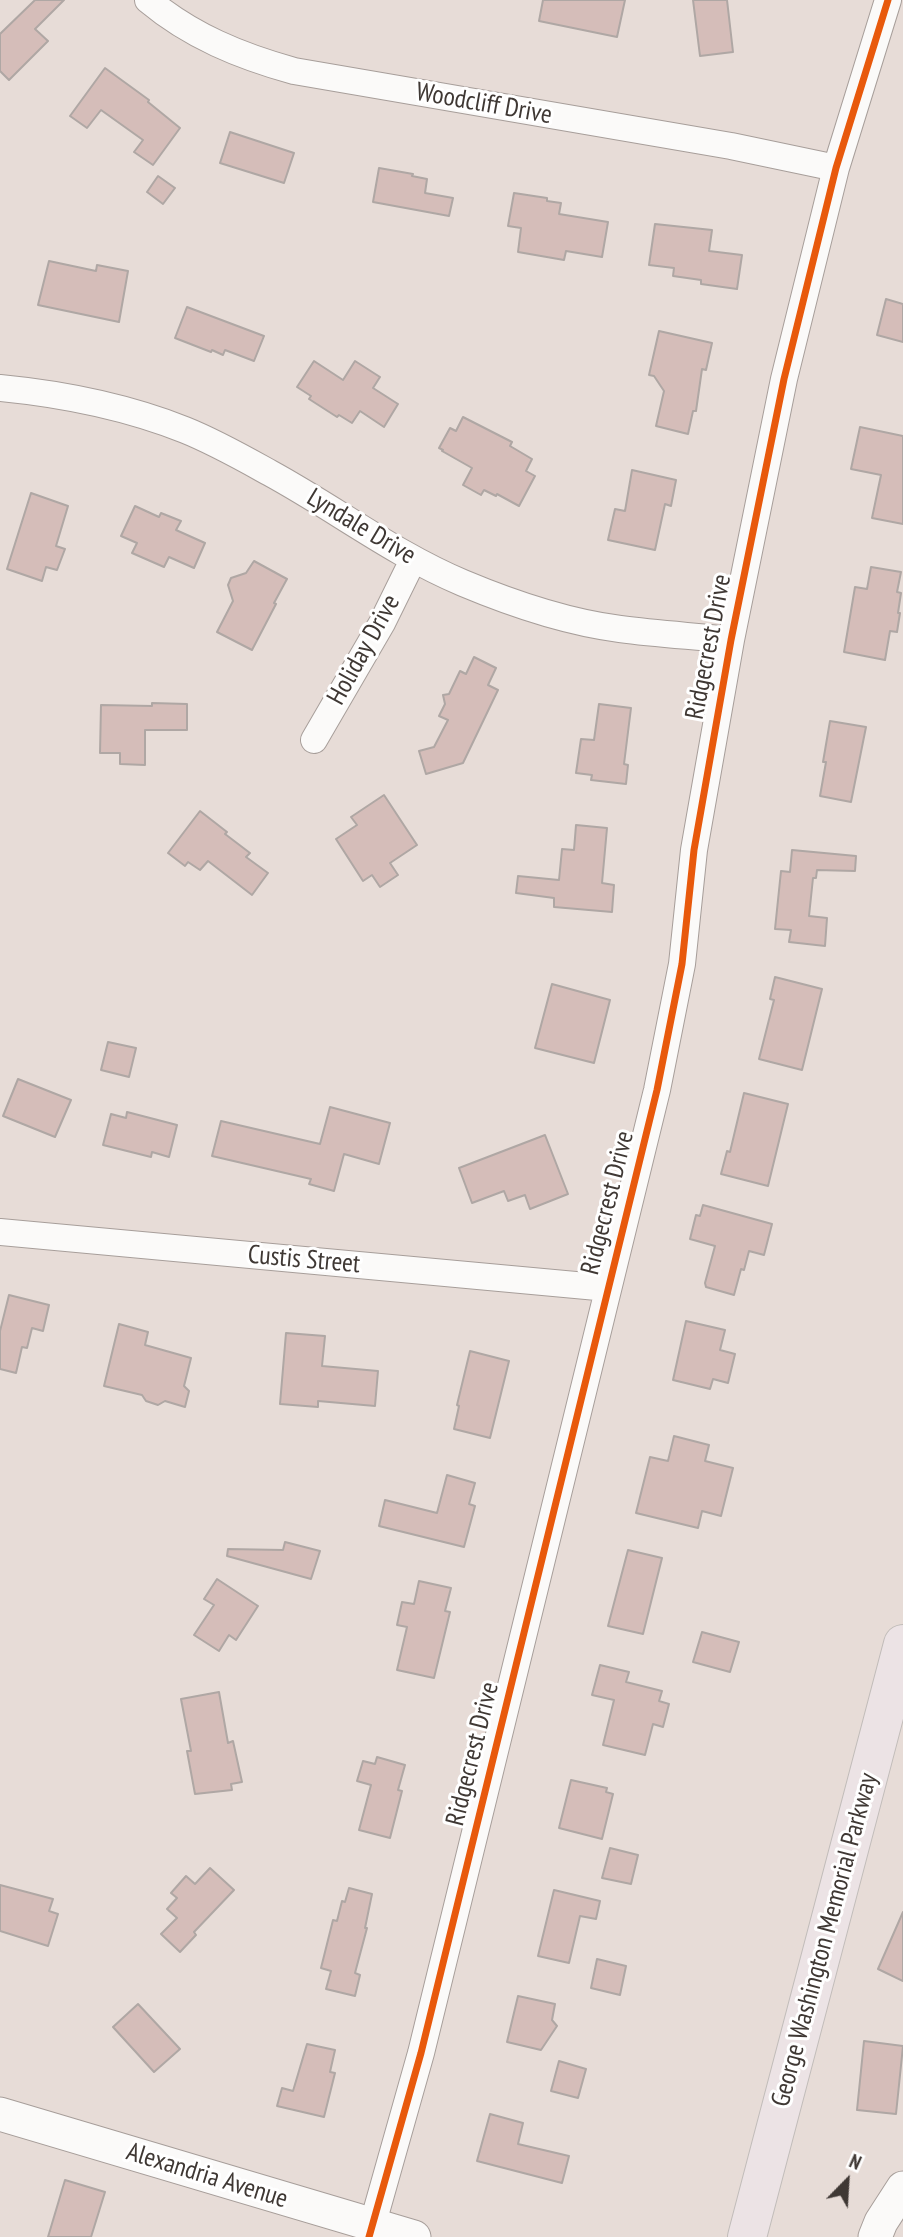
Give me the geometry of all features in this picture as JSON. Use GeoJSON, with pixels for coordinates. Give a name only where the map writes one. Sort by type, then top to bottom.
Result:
{"type":"FeatureCollection","features":[{"type":"Feature","properties":{"kind":"main road","name":"George Washington Memorial Parkway"},"geometry":{"type":"LineString","coordinates":[[747,2237],[903,1644]]}},
{"type":"Feature","properties":{"kind":"street","name":"Woodcliff Drive"},"geometry":{"type":"LineString","coordinates":[[148,0],[182,26],[219,46],[293,71],[731,146],[836,168]]}},
{"type":"Feature","properties":{"kind":"street","name":"Ridgecrest Drive"},"geometry":{"type":"LineString","coordinates":[[370,2231],[421,2053],[657,1090],[682,964],[694,850],[731,640],[784,379],[836,168],[888,0]]}},
{"type":"Feature","properties":{"kind":"street","name":"Lyndale Drive"},"geometry":{"type":"LineString","coordinates":[[0,388],[72,398],[148,417],[185,430],[273,474],[413,560],[513,603],[559,617],[619,629],[731,640]]}},
{"type":"Feature","properties":{"kind":"street","name":"Holiday Drive"},"geometry":{"type":"LineString","coordinates":[[314,740],[382,623],[413,560]]}},
{"type":"Feature","properties":{"kind":"street","name":"Custis Street"},"geometry":{"type":"LineString","coordinates":[[0,1232],[608,1288]]}},
{"type":"Feature","properties":{"kind":"street","name":"Alexandria Avenue"},"geometry":{"type":"LineString","coordinates":[[0,2114],[370,2231],[414,2237]]}},
{"type":"Feature","properties":{"kind":"street"},"geometry":{"type":"LineString","coordinates":[[875,2237],[886,2213],[903,2188]]}},
{"type":"Feature","properties":{"kind":"building"},"geometry":{"type":"Polygon","coordinates":[[[35,0],[64,0],[35,29],[48,41],[9,80],[0,71],[0,34],[35,0]]]}},
{"type":"Feature","properties":{"kind":"building"},"geometry":{"type":"Polygon","coordinates":[[[543,0],[625,0],[617,37],[539,21],[543,0]]]}},
{"type":"Feature","properties":{"kind":"building"},"geometry":{"type":"Polygon","coordinates":[[[693,0],[727,0],[733,52],[700,56],[693,0]]]}},
{"type":"Feature","properties":{"kind":"building"},"geometry":{"type":"Polygon","coordinates":[[[105,68],[149,100],[148,102],[180,128],[153,165],[134,152],[143,140],[101,110],[87,128],[70,116],[105,68]]]}},
{"type":"Feature","properties":{"kind":"building"},"geometry":{"type":"Polygon","coordinates":[[[230,132],[294,153],[284,183],[220,163],[230,132]]]}},
{"type":"Feature","properties":{"kind":"building"},"geometry":{"type":"Polygon","coordinates":[[[379,168],[427,179],[425,193],[453,198],[449,216],[373,202],[379,168]]]}},
{"type":"Feature","properties":{"kind":"building"},"geometry":{"type":"Polygon","coordinates":[[[158,176],[175,188],[163,204],[147,192],[158,176]]]}},
{"type":"Feature","properties":{"kind":"building"},"geometry":{"type":"Polygon","coordinates":[[[514,193],[561,203],[559,214],[608,222],[602,257],[566,251],[564,260],[518,252],[521,228],[508,226],[514,193]]]}},
{"type":"Feature","properties":{"kind":"building"},"geometry":{"type":"Polygon","coordinates":[[[655,224],[712,230],[709,251],[742,255],[737,289],[701,284],[701,280],[673,276],[674,268],[649,265],[655,224]]]}},
{"type":"Feature","properties":{"kind":"building"},"geometry":{"type":"Polygon","coordinates":[[[49,261],[96,271],[97,265],[128,271],[119,322],[38,305],[49,261]]]}},
{"type":"Feature","properties":{"kind":"building"},"geometry":{"type":"Polygon","coordinates":[[[886,299],[903,304],[903,342],[877,335],[886,299]]]}},
{"type":"Feature","properties":{"kind":"building"},"geometry":{"type":"Polygon","coordinates":[[[187,307],[264,336],[254,361],[225,350],[223,355],[212,350],[211,352],[175,338],[187,307]]]}},
{"type":"Feature","properties":{"kind":"building"},"geometry":{"type":"Polygon","coordinates":[[[659,331],[712,343],[706,370],[702,369],[696,411],[693,411],[688,434],[656,426],[664,391],[654,376],[649,375],[659,331]]]}},
{"type":"Feature","properties":{"kind":"building"},"geometry":{"type":"Polygon","coordinates":[[[314,361],[343,380],[355,361],[380,377],[373,388],[398,404],[384,427],[360,411],[352,423],[309,399],[311,396],[297,387],[314,361]]]}},
{"type":"Feature","properties":{"kind":"building"},"geometry":{"type":"Polygon","coordinates":[[[463,417],[512,442],[510,446],[532,459],[526,471],[535,476],[519,506],[497,494],[496,496],[484,490],[481,495],[463,485],[472,468],[439,448],[450,428],[456,431],[463,417]]]}},
{"type":"Feature","properties":{"kind":"building"},"geometry":{"type":"Polygon","coordinates":[[[860,427],[903,436],[903,524],[872,518],[881,475],[851,469],[860,427]]]}},
{"type":"Feature","properties":{"kind":"building"},"geometry":{"type":"Polygon","coordinates":[[[632,470],[676,480],[671,506],[665,504],[655,550],[608,540],[615,509],[625,511],[632,470]]]}},
{"type":"Feature","properties":{"kind":"building"},"geometry":{"type":"Polygon","coordinates":[[[31,493],[68,506],[56,546],[65,549],[57,570],[46,567],[42,581],[7,569],[31,493]]]}},
{"type":"Feature","properties":{"kind":"building"},"geometry":{"type":"Polygon","coordinates":[[[135,506],[159,517],[161,513],[181,521],[176,530],[205,543],[194,568],[169,557],[164,567],[132,553],[137,543],[121,536],[135,506]]]}},
{"type":"Feature","properties":{"kind":"building"},"geometry":{"type":"Polygon","coordinates":[[[254,561],[287,579],[252,650],[217,632],[233,601],[228,585],[231,578],[246,573],[254,561]]]}},
{"type":"Feature","properties":{"kind":"building"},"geometry":{"type":"Polygon","coordinates":[[[871,567],[901,572],[897,592],[901,593],[897,632],[890,631],[885,660],[844,652],[855,587],[867,589],[871,567]]]}},
{"type":"Feature","properties":{"kind":"building"},"geometry":{"type":"Polygon","coordinates":[[[474,657],[496,668],[488,685],[498,690],[463,763],[426,774],[419,751],[434,747],[448,720],[439,716],[445,704],[443,695],[449,694],[460,671],[466,674],[474,657]]]}},
{"type":"Feature","properties":{"kind":"building"},"geometry":{"type":"Polygon","coordinates":[[[152,703],[187,704],[187,730],[145,730],[145,765],[120,764],[120,753],[100,753],[101,705],[152,706],[152,703]]]}},
{"type":"Feature","properties":{"kind":"building"},"geometry":{"type":"Polygon","coordinates":[[[599,704],[631,708],[624,764],[628,765],[626,784],[591,780],[592,775],[576,773],[581,739],[594,740],[599,704]]]}},
{"type":"Feature","properties":{"kind":"building"},"geometry":{"type":"Polygon","coordinates":[[[830,721],[866,727],[851,802],[820,796],[830,721]]]}},
{"type":"Feature","properties":{"kind":"building"},"geometry":{"type":"Polygon","coordinates":[[[384,795],[417,845],[390,863],[398,875],[380,887],[372,875],[363,881],[336,839],[357,825],[351,817],[384,795]]]}},
{"type":"Feature","properties":{"kind":"building"},"geometry":{"type":"Polygon","coordinates":[[[200,811],[250,853],[246,857],[268,873],[252,895],[208,861],[200,870],[188,862],[185,866],[168,853],[200,811]]]}},
{"type":"Feature","properties":{"kind":"building"},"geometry":{"type":"Polygon","coordinates":[[[576,825],[607,828],[602,883],[614,885],[612,912],[554,907],[554,898],[516,893],[518,876],[559,880],[562,849],[574,850],[576,825]]]}},
{"type":"Feature","properties":{"kind":"building"},"geometry":{"type":"Polygon","coordinates":[[[792,850],[856,856],[855,871],[817,870],[816,878],[813,878],[809,916],[827,918],[825,946],[789,942],[791,930],[775,929],[781,871],[790,872],[792,850]]]}},
{"type":"Feature","properties":{"kind":"building"},"geometry":{"type":"Polygon","coordinates":[[[775,977],[822,989],[802,1070],[759,1059],[774,1000],[770,999],[775,977]]]}},
{"type":"Feature","properties":{"kind":"building"},"geometry":{"type":"Polygon","coordinates":[[[552,984],[610,1000],[594,1063],[535,1048],[552,984]]]}},
{"type":"Feature","properties":{"kind":"building"},"geometry":{"type":"Polygon","coordinates":[[[108,1042],[136,1048],[129,1077],[101,1070],[108,1042]]]}},
{"type":"Feature","properties":{"kind":"building"},"geometry":{"type":"Polygon","coordinates":[[[18,1079],[71,1100],[55,1137],[3,1116],[18,1079]]]}},
{"type":"Feature","properties":{"kind":"building"},"geometry":{"type":"Polygon","coordinates":[[[744,1093],[788,1104],[768,1186],[721,1174],[727,1151],[730,1152],[744,1093]]]}},
{"type":"Feature","properties":{"kind":"building"},"geometry":{"type":"Polygon","coordinates":[[[330,1107],[390,1123],[379,1164],[344,1154],[334,1191],[309,1184],[311,1179],[212,1156],[221,1121],[320,1144],[330,1107]]]}},
{"type":"Feature","properties":{"kind":"building"},"geometry":{"type":"Polygon","coordinates":[[[127,1112],[177,1125],[169,1157],[152,1152],[151,1157],[103,1145],[111,1114],[126,1118],[127,1112]]]}},
{"type":"Feature","properties":{"kind":"building"},"geometry":{"type":"Polygon","coordinates":[[[545,1135],[568,1194],[530,1209],[525,1195],[508,1201],[504,1191],[472,1203],[459,1168],[545,1135]]]}},
{"type":"Feature","properties":{"kind":"building"},"geometry":{"type":"Polygon","coordinates":[[[703,1205],[772,1224],[764,1255],[749,1251],[734,1295],[706,1287],[715,1246],[690,1239],[696,1215],[700,1216],[703,1205]]]}},
{"type":"Feature","properties":{"kind":"building"},"geometry":{"type":"Polygon","coordinates":[[[9,1295],[49,1305],[43,1331],[32,1328],[27,1348],[22,1347],[16,1373],[0,1369],[0,1331],[9,1295]]]}},
{"type":"Feature","properties":{"kind":"building"},"geometry":{"type":"Polygon","coordinates":[[[686,1321],[725,1330],[720,1350],[735,1354],[728,1383],[713,1379],[710,1389],[673,1380],[686,1321]]]}},
{"type":"Feature","properties":{"kind":"building"},"geometry":{"type":"Polygon","coordinates":[[[119,1324],[148,1332],[145,1345],[191,1358],[184,1386],[189,1391],[185,1407],[165,1401],[158,1405],[146,1401],[142,1395],[104,1386],[119,1324]]]}},
{"type":"Feature","properties":{"kind":"building"},"geometry":{"type":"Polygon","coordinates":[[[286,1333],[325,1336],[322,1366],[378,1371],[375,1406],[318,1401],[318,1407],[280,1404],[286,1333]]]}},
{"type":"Feature","properties":{"kind":"building"},"geometry":{"type":"Polygon","coordinates":[[[470,1351],[509,1361],[490,1438],[454,1429],[470,1351]]]}},
{"type":"Feature","properties":{"kind":"building"},"geometry":{"type":"Polygon","coordinates":[[[674,1436],[709,1445],[705,1461],[733,1468],[721,1516],[702,1511],[698,1528],[636,1513],[650,1457],[668,1461],[674,1436]]]}},
{"type":"Feature","properties":{"kind":"building"},"geometry":{"type":"Polygon","coordinates":[[[447,1475],[475,1483],[469,1504],[475,1506],[464,1547],[379,1526],[385,1500],[437,1513],[447,1475]]]}},
{"type":"Feature","properties":{"kind":"building"},"geometry":{"type":"Polygon","coordinates":[[[285,1542],[320,1551],[311,1579],[227,1556],[228,1549],[283,1550],[285,1542]]]}},
{"type":"Feature","properties":{"kind":"building"},"geometry":{"type":"Polygon","coordinates":[[[628,1550],[662,1558],[643,1634],[608,1626],[628,1550]]]}},
{"type":"Feature","properties":{"kind":"building"},"geometry":{"type":"Polygon","coordinates":[[[217,1579],[258,1606],[236,1640],[229,1635],[219,1651],[194,1635],[214,1605],[204,1599],[217,1579]]]}},
{"type":"Feature","properties":{"kind":"building"},"geometry":{"type":"Polygon","coordinates":[[[419,1581],[451,1588],[445,1611],[450,1612],[434,1678],[397,1670],[407,1627],[397,1625],[402,1602],[414,1604],[419,1581]]]}},
{"type":"Feature","properties":{"kind":"building"},"geometry":{"type":"Polygon","coordinates":[[[702,1632],[739,1642],[730,1672],[693,1662],[702,1632]]]}},
{"type":"Feature","properties":{"kind":"building"},"geometry":{"type":"Polygon","coordinates":[[[600,1665],[629,1672],[626,1682],[662,1691],[659,1701],[669,1704],[663,1727],[653,1724],[645,1755],[603,1745],[614,1700],[592,1695],[600,1665]]]}},
{"type":"Feature","properties":{"kind":"building"},"geometry":{"type":"Polygon","coordinates":[[[219,1692],[228,1743],[233,1741],[242,1782],[231,1784],[232,1790],[195,1794],[187,1751],[191,1751],[181,1699],[219,1692]]]}},
{"type":"Feature","properties":{"kind":"building"},"geometry":{"type":"Polygon","coordinates":[[[377,1757],[405,1765],[398,1790],[402,1791],[390,1838],[359,1830],[371,1785],[357,1781],[363,1761],[375,1764],[377,1757]]]}},
{"type":"Feature","properties":{"kind":"building"},"geometry":{"type":"Polygon","coordinates":[[[571,1780],[607,1788],[606,1792],[613,1794],[602,1839],[559,1828],[571,1780]]]}},
{"type":"Feature","properties":{"kind":"building"},"geometry":{"type":"Polygon","coordinates":[[[610,1848],[638,1855],[631,1884],[602,1878],[610,1848]]]}},
{"type":"Feature","properties":{"kind":"building"},"geometry":{"type":"Polygon","coordinates":[[[210,1868],[234,1890],[194,1932],[196,1935],[180,1952],[161,1934],[177,1918],[167,1909],[177,1898],[171,1893],[186,1876],[195,1884],[210,1868]]]}},
{"type":"Feature","properties":{"kind":"building"},"geometry":{"type":"Polygon","coordinates":[[[0,1885],[53,1899],[49,1911],[58,1914],[48,1946],[0,1931],[0,1885]]]}},
{"type":"Feature","properties":{"kind":"building"},"geometry":{"type":"Polygon","coordinates":[[[349,1888],[372,1894],[367,1928],[355,1973],[360,1975],[355,1996],[326,1989],[331,1971],[321,1968],[333,1920],[337,1921],[342,1901],[345,1902],[349,1888]]]}},
{"type":"Feature","properties":{"kind":"building"},"geometry":{"type":"Polygon","coordinates":[[[554,1890],[600,1901],[596,1919],[580,1916],[569,1963],[538,1956],[554,1890]]]}},
{"type":"Feature","properties":{"kind":"building"},"geometry":{"type":"Polygon","coordinates":[[[903,1912],[903,1981],[878,1969],[903,1912]]]}},
{"type":"Feature","properties":{"kind":"building"},"geometry":{"type":"Polygon","coordinates":[[[597,1959],[626,1966],[620,1995],[591,1988],[597,1959]]]}},
{"type":"Feature","properties":{"kind":"building"},"geometry":{"type":"Polygon","coordinates":[[[518,1996],[555,2004],[552,2020],[557,2026],[541,2050],[507,2042],[518,1996]]]}},
{"type":"Feature","properties":{"kind":"building"},"geometry":{"type":"Polygon","coordinates":[[[138,2004],[180,2049],[154,2072],[113,2027],[138,2004]]]}},
{"type":"Feature","properties":{"kind":"building"},"geometry":{"type":"Polygon","coordinates":[[[864,2041],[903,2046],[896,2114],[857,2110],[864,2041]]]}},
{"type":"Feature","properties":{"kind":"building"},"geometry":{"type":"Polygon","coordinates":[[[307,2044],[335,2050],[330,2072],[335,2073],[324,2117],[277,2106],[282,2088],[293,2091],[307,2044]]]}},
{"type":"Feature","properties":{"kind":"building"},"geometry":{"type":"Polygon","coordinates":[[[559,2061],[586,2069],[578,2098],[551,2091],[559,2061]]]}},
{"type":"Feature","properties":{"kind":"building"},"geometry":{"type":"Polygon","coordinates":[[[490,2114],[523,2123],[518,2144],[569,2156],[562,2183],[477,2161],[490,2114]]]}},
{"type":"Feature","properties":{"kind":"building"},"geometry":{"type":"Polygon","coordinates":[[[65,2180],[105,2192],[91,2237],[48,2237],[65,2180]]]}},
{"type":"Feature","properties":{"kind":"cycle path"},"geometry":{"type":"LineString","coordinates":[[369,2237],[421,2053],[657,1090],[682,964],[694,850],[731,640],[784,379],[836,168],[888,0]]}}]}
